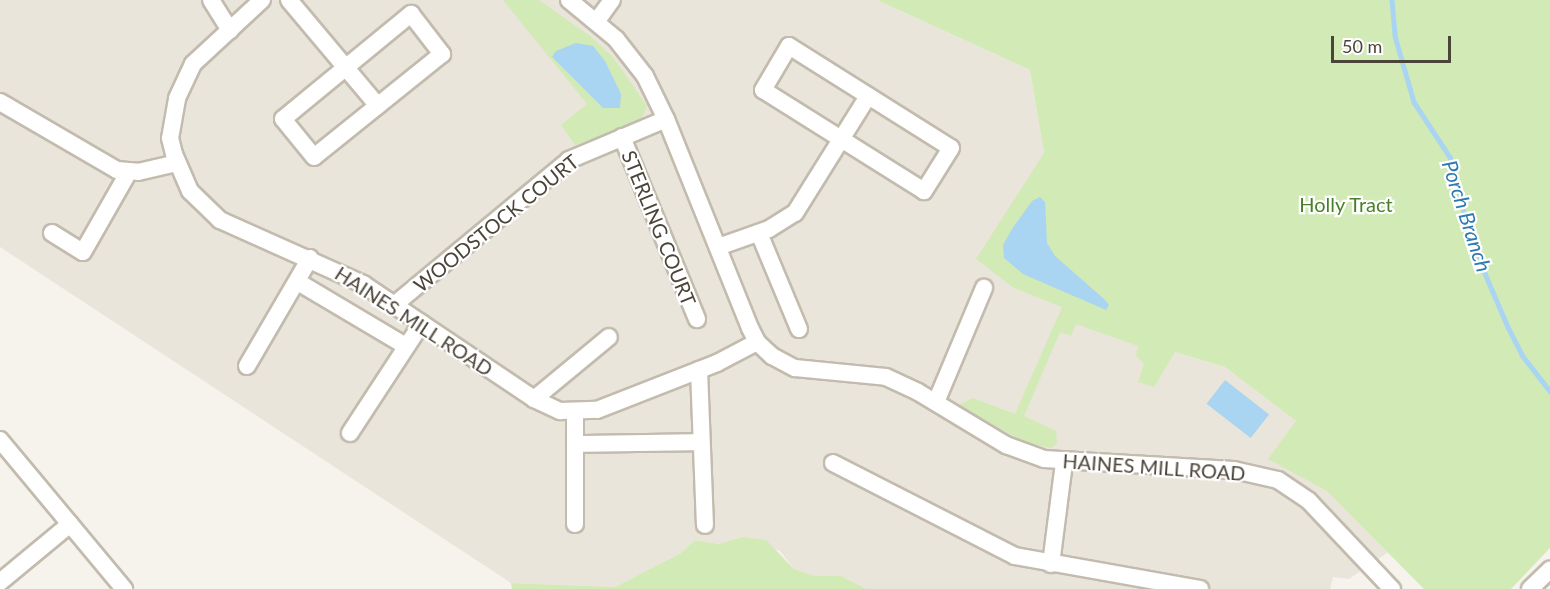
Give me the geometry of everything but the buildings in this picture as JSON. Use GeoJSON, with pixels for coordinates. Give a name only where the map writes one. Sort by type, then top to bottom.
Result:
{"type":"FeatureCollection","features":[{"type":"Feature","properties":{"kind":"street"},"geometry":{"type":"LineString","coordinates":[[211,0],[231,30]]}},
{"type":"Feature","properties":{"kind":"street","name":"HAINES MILL ROAD"},"geometry":{"type":"LineString","coordinates":[[262,0],[184,78],[170,138],[177,163],[190,191],[220,220],[310,258],[394,305],[547,407],[575,413],[597,410],[699,370],[757,342]]}},
{"type":"Feature","properties":{"kind":"street"},"geometry":{"type":"LineString","coordinates":[[289,0],[378,106]]}},
{"type":"Feature","properties":{"kind":"street","name":"HAINES MILL ROAD"},"geometry":{"type":"LineString","coordinates":[[569,0],[597,22],[636,63],[666,119],[757,342],[772,356],[795,368],[886,377],[936,402],[1006,445],[1064,462],[1234,470],[1278,480],[1309,501],[1392,589]]}},
{"type":"Feature","properties":{"kind":"street"},"geometry":{"type":"LineString","coordinates":[[597,22],[612,0]]}},
{"type":"Feature","properties":{"kind":"street"},"geometry":{"type":"LineString","coordinates":[[411,14],[442,54],[378,106],[314,157],[283,119],[411,14]]}},
{"type":"Feature","properties":{"kind":"street"},"geometry":{"type":"LineString","coordinates":[[789,46],[868,96],[951,148],[924,191],[763,90],[789,46]]}},
{"type":"Feature","properties":{"kind":"street"},"geometry":{"type":"LineString","coordinates":[[718,247],[780,224],[801,206],[868,96]]}},
{"type":"Feature","properties":{"kind":"street"},"geometry":{"type":"LineString","coordinates":[[0,102],[128,173],[177,163]]}},
{"type":"Feature","properties":{"kind":"street","name":"WOODSTOCK COURT"},"geometry":{"type":"LineString","coordinates":[[394,305],[559,168],[622,137],[666,119]]}},
{"type":"Feature","properties":{"kind":"street","name":"STERLING COURT"},"geometry":{"type":"LineString","coordinates":[[622,137],[697,319]]}},
{"type":"Feature","properties":{"kind":"street"},"geometry":{"type":"LineString","coordinates":[[52,233],[83,252],[128,173]]}},
{"type":"Feature","properties":{"kind":"street"},"geometry":{"type":"LineString","coordinates":[[759,233],[800,328]]}},
{"type":"Feature","properties":{"kind":"street"},"geometry":{"type":"LineString","coordinates":[[247,366],[310,258]]}},
{"type":"Feature","properties":{"kind":"street"},"geometry":{"type":"LineString","coordinates":[[298,282],[406,346]]}},
{"type":"Feature","properties":{"kind":"street"},"geometry":{"type":"LineString","coordinates":[[936,402],[984,288]]}},
{"type":"Feature","properties":{"kind":"street"},"geometry":{"type":"LineString","coordinates":[[350,433],[422,323]]}},
{"type":"Feature","properties":{"kind":"street"},"geometry":{"type":"LineString","coordinates":[[534,399],[609,337]]}},
{"type":"Feature","properties":{"kind":"street"},"geometry":{"type":"LineString","coordinates":[[699,370],[705,525]]}},
{"type":"Feature","properties":{"kind":"street"},"geometry":{"type":"LineString","coordinates":[[575,413],[575,524]]}},
{"type":"Feature","properties":{"kind":"street"},"geometry":{"type":"LineString","coordinates":[[0,440],[124,589]]}},
{"type":"Feature","properties":{"kind":"street"},"geometry":{"type":"LineString","coordinates":[[575,444],[701,442]]}},
{"type":"Feature","properties":{"kind":"street"},"geometry":{"type":"LineString","coordinates":[[1051,564],[1064,462]]}},
{"type":"Feature","properties":{"kind":"street"},"geometry":{"type":"LineString","coordinates":[[833,463],[1015,556],[1200,589]]}},
{"type":"Feature","properties":{"kind":"street"},"geometry":{"type":"LineString","coordinates":[[0,582],[70,524]]}},
{"type":"Feature","properties":{"kind":"street"},"geometry":{"type":"LineString","coordinates":[[1530,589],[1550,570]]}},
{"type":"Feature","properties":{"kind":"shaded area"},"geometry":{"type":"Polygon","coordinates":[[[0,0],[877,0],[1030,70],[1044,153],[1175,352],[1225,367],[1399,499],[1390,551],[1349,579],[1333,577],[1330,589],[867,589],[841,576],[815,576],[794,569],[780,551],[742,537],[719,544],[695,540],[681,553],[615,587],[511,583],[0,247],[0,0]]]}},
{"type":"Feature","properties":{"kind":"green space"},"geometry":{"type":"Polygon","coordinates":[[[503,0],[539,0],[590,36],[613,57],[647,106],[642,118],[632,125],[575,145],[561,125],[587,104],[503,0]]]}},
{"type":"Feature","properties":{"kind":"green space","name":"Holly Tract"},"geometry":{"type":"Polygon","coordinates":[[[877,0],[1550,0],[1550,548],[1511,589],[1424,589],[1327,491],[1268,459],[1296,421],[1225,367],[1175,352],[1154,387],[1138,382],[1144,364],[1136,356],[1138,346],[1076,324],[1071,336],[1060,332],[1024,416],[1056,431],[1057,444],[1051,448],[1024,442],[959,405],[973,398],[1015,414],[1062,307],[1014,288],[976,259],[1044,153],[1030,70],[877,0]]]}},
{"type":"Feature","properties":{"kind":"green space"},"geometry":{"type":"Polygon","coordinates":[[[742,537],[766,540],[794,569],[815,576],[841,576],[867,589],[512,589],[511,583],[615,587],[681,553],[695,540],[719,544],[742,537]]]}},
{"type":"Feature","properties":{"kind":"water"},"geometry":{"type":"Polygon","coordinates":[[[576,43],[593,46],[605,61],[621,94],[620,108],[603,108],[552,57],[556,51],[576,43]]]}},
{"type":"Feature","properties":{"kind":"water"},"geometry":{"type":"Polygon","coordinates":[[[1040,197],[1045,202],[1047,243],[1055,256],[1104,299],[1109,305],[1106,310],[1023,274],[1004,258],[1003,245],[1012,229],[1032,201],[1040,197]]]}},
{"type":"Feature","properties":{"kind":"water"},"geometry":{"type":"Polygon","coordinates":[[[1225,380],[1269,414],[1251,438],[1207,404],[1225,380]]]}},
{"type":"Feature","properties":{"kind":"waterway","name":"Porch Branch"},"geometry":{"type":"LineString","coordinates":[[1392,0],[1395,36],[1414,102],[1450,157],[1472,243],[1508,327],[1522,355],[1550,391]]}}]}
